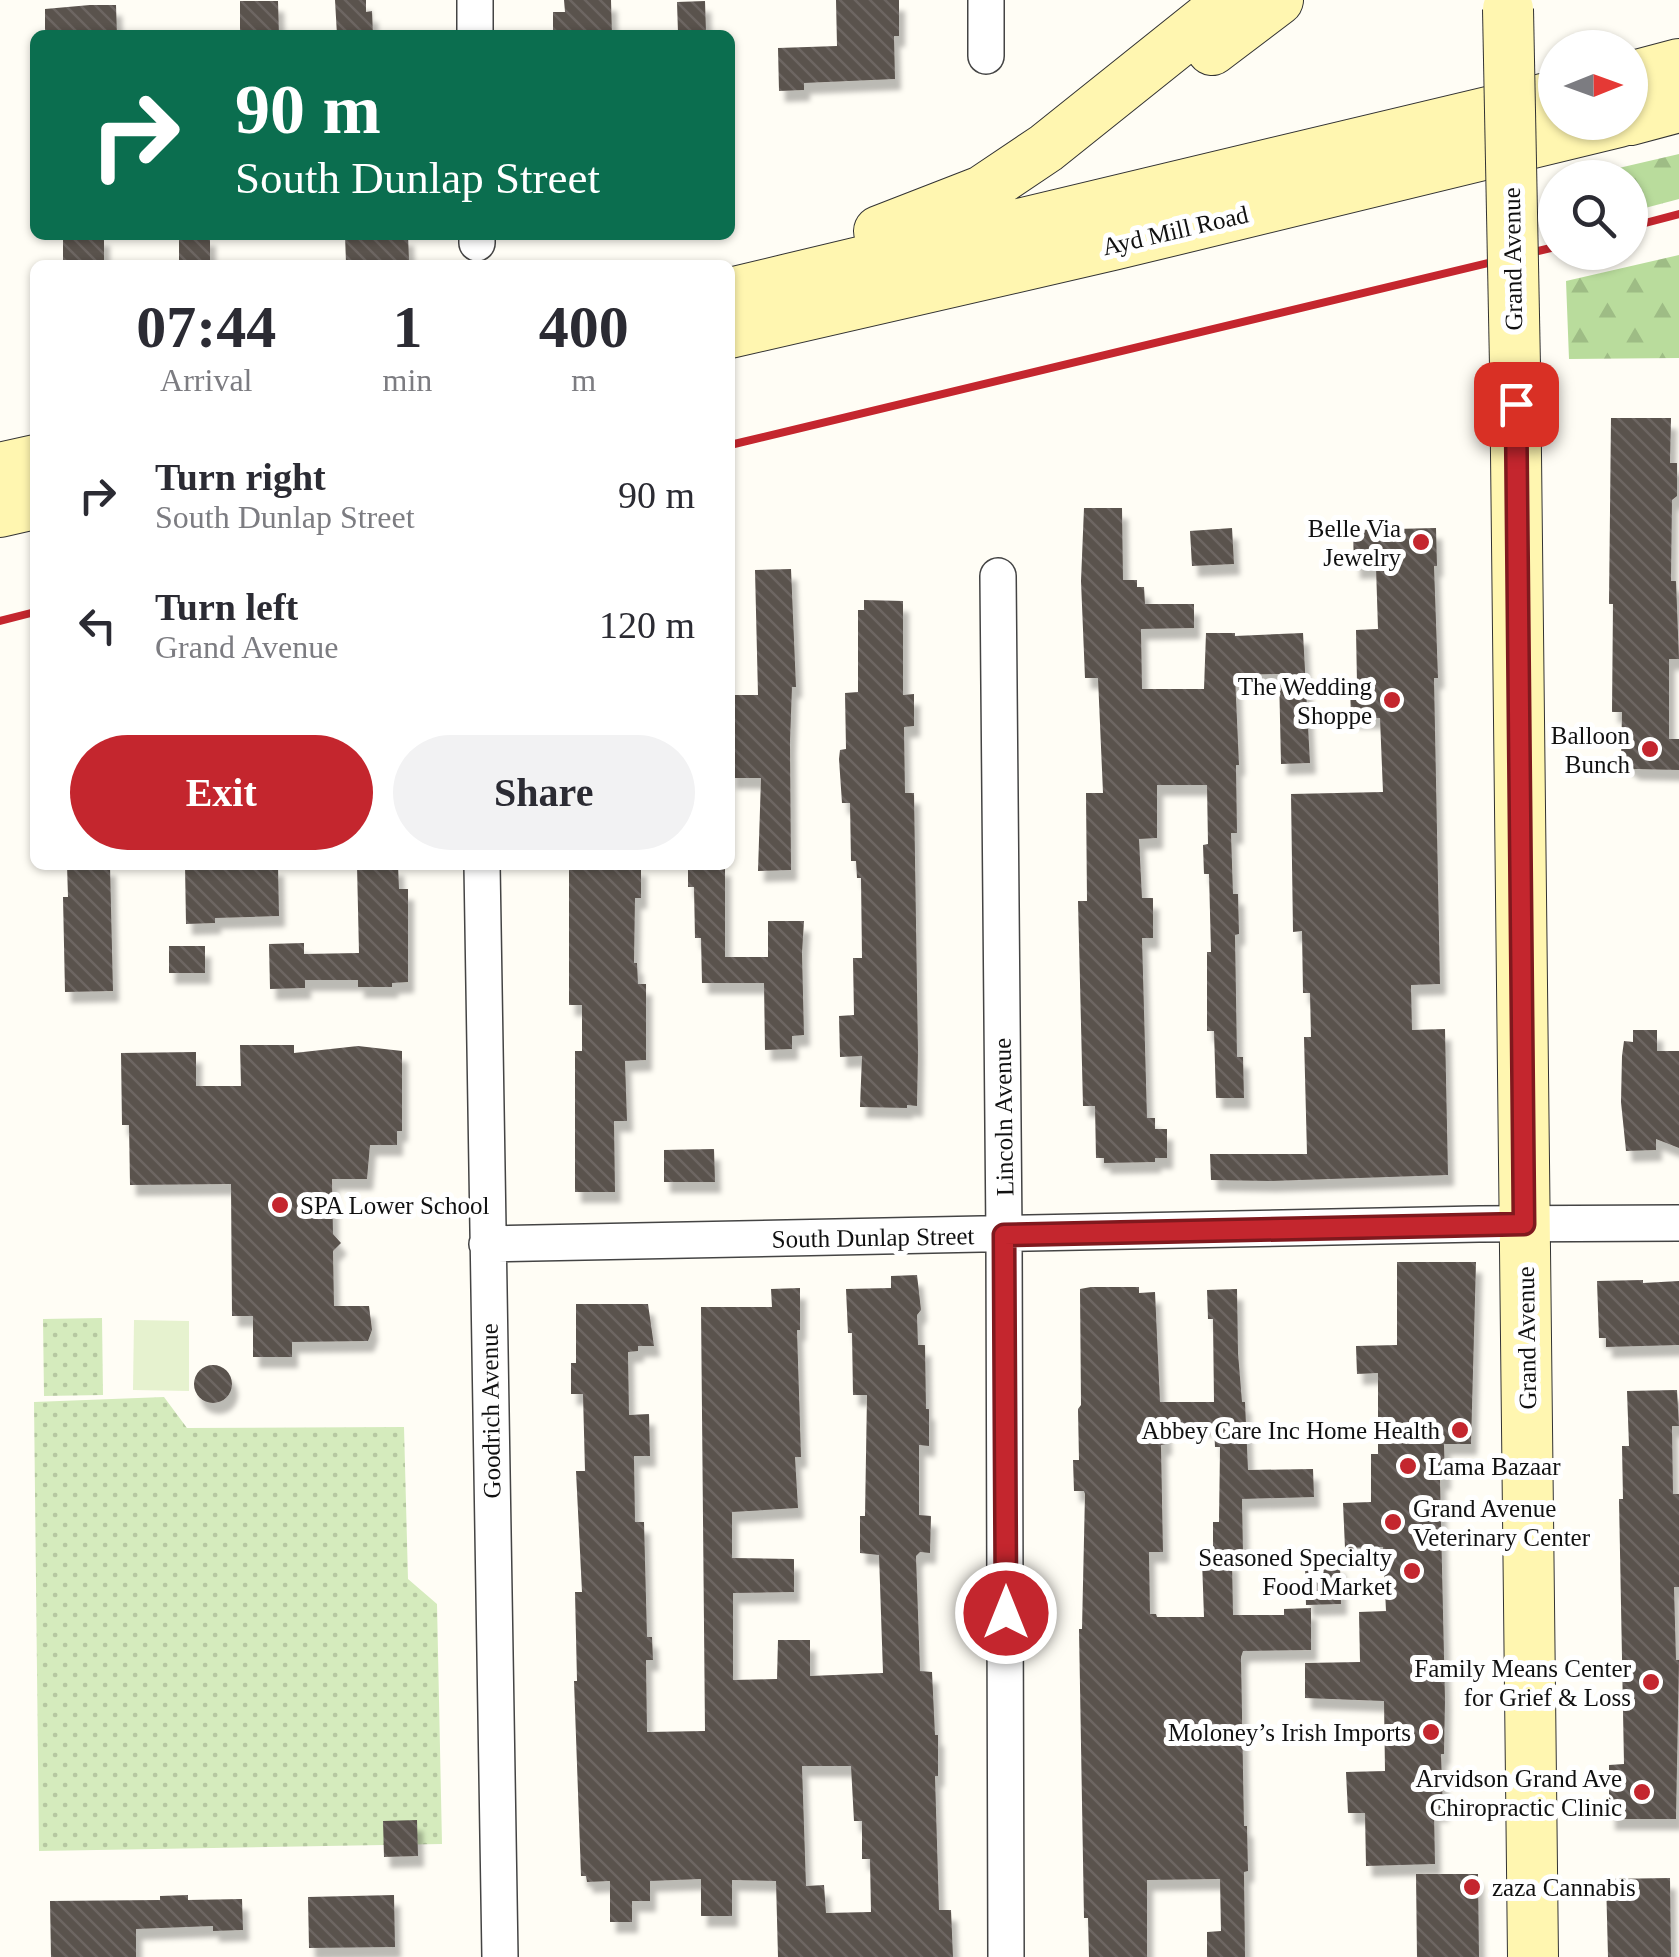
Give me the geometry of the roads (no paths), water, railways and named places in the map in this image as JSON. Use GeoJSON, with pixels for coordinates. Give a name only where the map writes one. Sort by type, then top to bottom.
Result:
{"type":"FeatureCollection","features":[{"type":"Feature","properties":{"kind":"main road"},"geometry":{"type":"LineString","coordinates":[[735,290],[826,248],[910,222],[982,191],[1046,148],[1231,0]]}},
{"type":"Feature","properties":{"kind":"main road"},"geometry":{"type":"LineString","coordinates":[[1020,245],[1058,178],[1139,106],[1278,0]]}},
{"type":"Feature","properties":{"kind":"main road","name":"Grand Avenue"},"geometry":{"type":"LineString","coordinates":[[1508,4],[1533,1957]]}},
{"type":"Feature","properties":{"kind":"main road"},"geometry":{"type":"LineString","coordinates":[[1648,73],[1679,64]]}},
{"type":"Feature","properties":{"kind":"main road","name":"Ayd Mill Road"},"geometry":{"type":"LineString","coordinates":[[735,331],[1020,245],[1538,101]]}},
{"type":"Feature","properties":{"kind":"main road"},"geometry":{"type":"LineString","coordinates":[[1648,115],[1679,107]]}},
{"type":"Feature","properties":{"kind":"main road","name":"Ayd Mill Road"},"geometry":{"type":"LineString","coordinates":[[735,291],[1020,245],[1113,245],[1545,140]]}},
{"type":"Feature","properties":{"kind":"main road"},"geometry":{"type":"LineString","coordinates":[[0,468],[30,461]]}},
{"type":"Feature","properties":{"kind":"main road"},"geometry":{"type":"LineString","coordinates":[[0,512],[30,505]]}},
{"type":"Feature","properties":{"kind":"street"},"geometry":{"type":"LineString","coordinates":[[475,0],[476,30]]}},
{"type":"Feature","properties":{"kind":"street"},"geometry":{"type":"LineString","coordinates":[[986,0],[986,56]]}},
{"type":"Feature","properties":{"kind":"street","name":"Lincoln Avenue"},"geometry":{"type":"LineString","coordinates":[[998,576],[1006,1957]]}},
{"type":"Feature","properties":{"kind":"street","name":"Goodrich Avenue"},"geometry":{"type":"LineString","coordinates":[[482,870],[500,1957]]}},
{"type":"Feature","properties":{"kind":"street","name":"South Dunlap Street"},"geometry":{"type":"LineString","coordinates":[[487,1244],[1679,1223]]}},
{"type":"Feature","properties":{"kind":"railway"},"geometry":{"type":"LineString","coordinates":[[1648,222],[1679,214]]}},
{"type":"Feature","properties":{"kind":"railway"},"geometry":{"type":"LineString","coordinates":[[735,444],[1538,251]]}},
{"type":"Feature","properties":{"kind":"railway"},"geometry":{"type":"LineString","coordinates":[[0,621],[30,613]]}},
{"type":"Feature","properties":{"kind":"place","name":"Belle Via Jewelry"},"geometry":{"type":"Point","coordinates":[1421,542]}},
{"type":"Feature","properties":{"kind":"place","name":"The Wedding Shoppe"},"geometry":{"type":"Point","coordinates":[1392,700]}},
{"type":"Feature","properties":{"kind":"place","name":"Balloon Bunch"},"geometry":{"type":"Point","coordinates":[1650,749]}},
{"type":"Feature","properties":{"kind":"place","name":"SPA Lower School"},"geometry":{"type":"Point","coordinates":[280,1205]}},
{"type":"Feature","properties":{"kind":"place","name":"Abbey Care Inc Home Health"},"geometry":{"type":"Point","coordinates":[1460,1430]}},
{"type":"Feature","properties":{"kind":"place","name":"Lama Bazaar"},"geometry":{"type":"Point","coordinates":[1408,1466]}},
{"type":"Feature","properties":{"kind":"place","name":"Grand Avenue Veterinary Center"},"geometry":{"type":"Point","coordinates":[1393,1522]}},
{"type":"Feature","properties":{"kind":"place","name":"Seasoned Specialty Food Market"},"geometry":{"type":"Point","coordinates":[1412,1571]}},
{"type":"Feature","properties":{"kind":"place","name":"Family Means Center for Grief & Loss"},"geometry":{"type":"Point","coordinates":[1651,1682]}},
{"type":"Feature","properties":{"kind":"place","name":"Moloney’s Irish Imports"},"geometry":{"type":"Point","coordinates":[1431,1732]}},
{"type":"Feature","properties":{"kind":"place","name":"Arvidson Grand Ave Chiropractic Clinic"},"geometry":{"type":"Point","coordinates":[1642,1792]}},
{"type":"Feature","properties":{"kind":"place","name":"zaza Cannabis"},"geometry":{"type":"Point","coordinates":[1472,1887]}}]}
